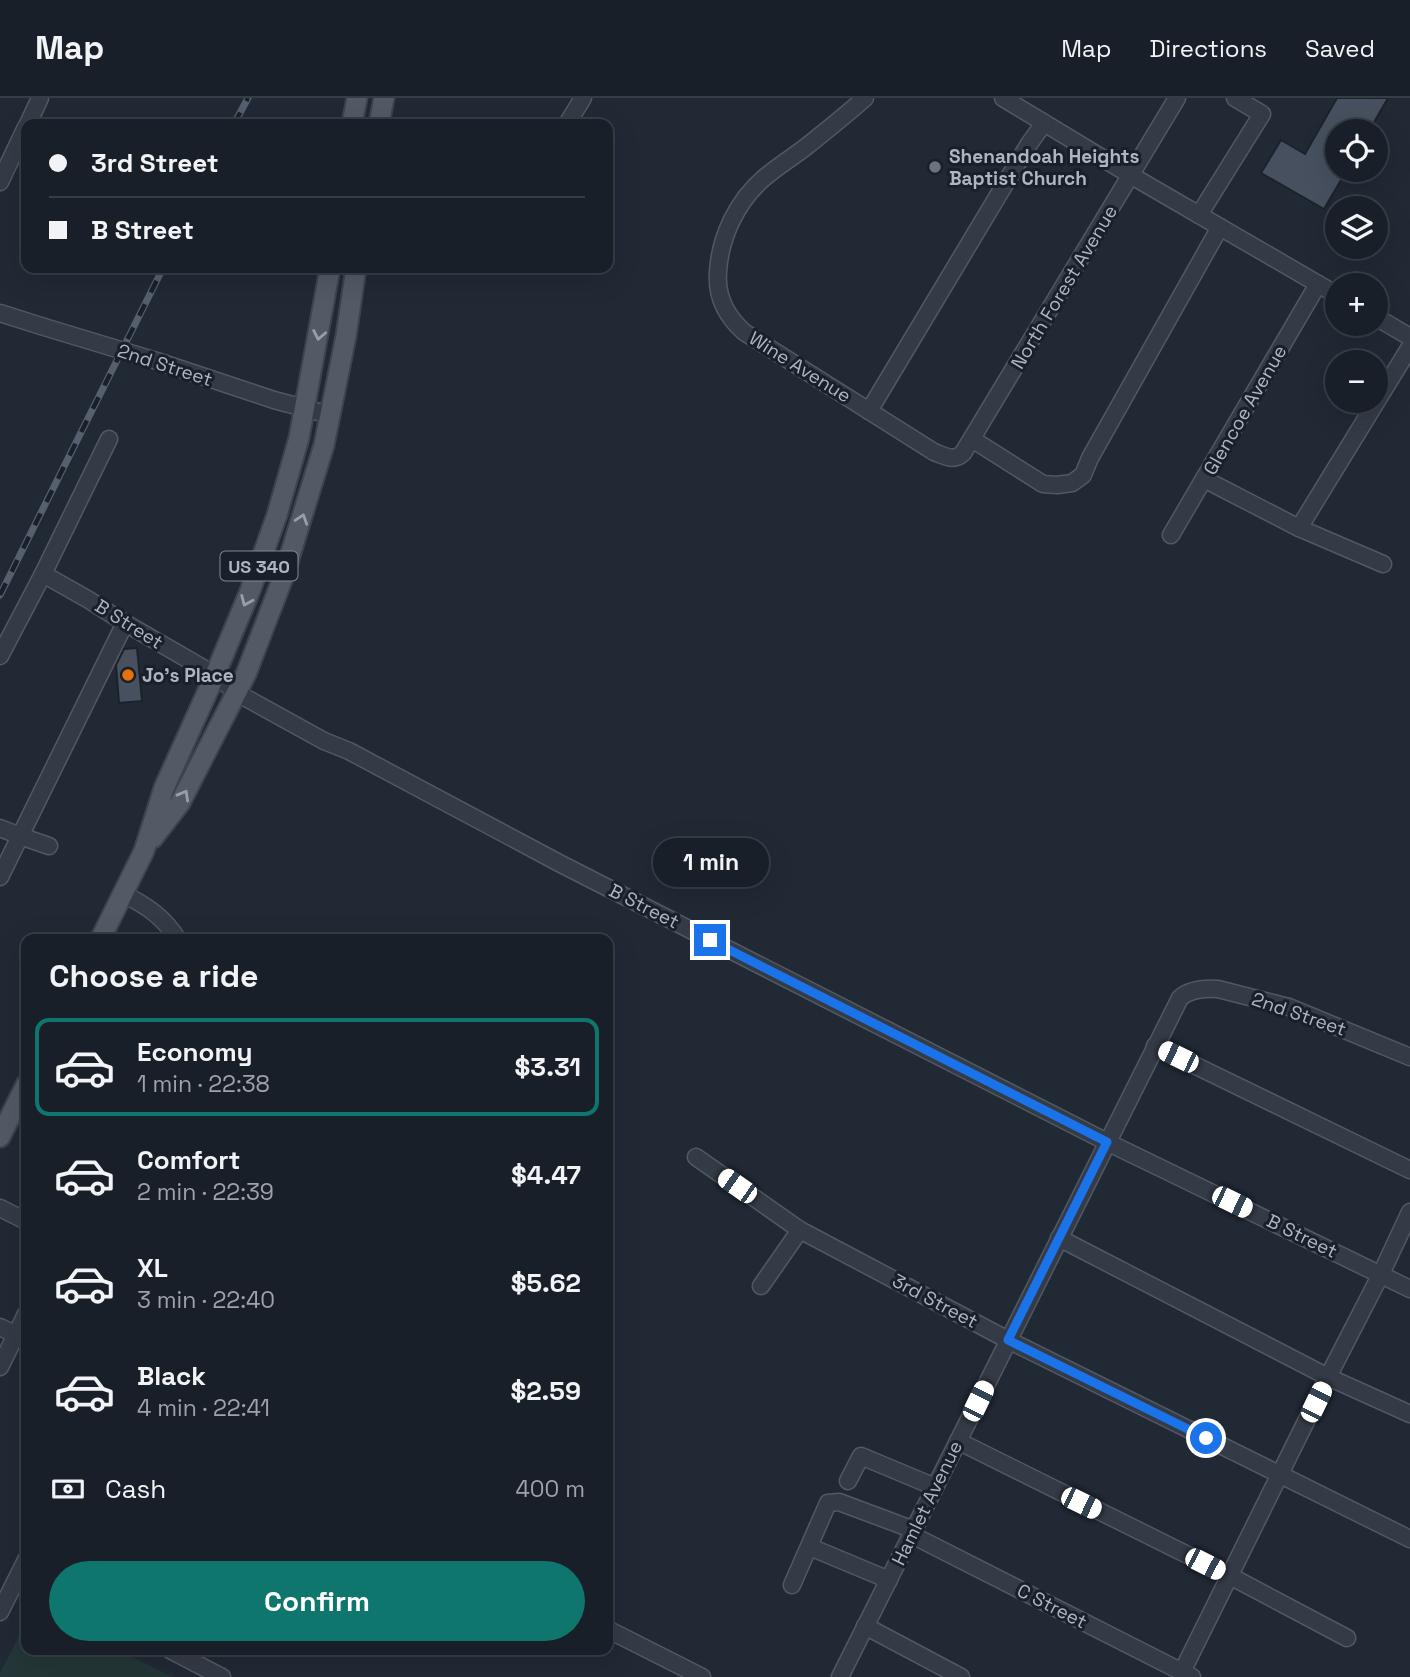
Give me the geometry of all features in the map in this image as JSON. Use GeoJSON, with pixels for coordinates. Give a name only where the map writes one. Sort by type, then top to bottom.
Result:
{"type":"FeatureCollection","features":[{"type":"Feature","properties":{"kind":"main road"},"geometry":{"type":"LineString","coordinates":[[353,119],[357,98]]}},
{"type":"Feature","properties":{"kind":"main road"},"geometry":{"type":"LineString","coordinates":[[380,119],[384,98]]}},
{"type":"Feature","properties":{"kind":"main road","name":"US 340"},"geometry":{"type":"LineString","coordinates":[[103,934],[144,851],[164,788],[250,591],[277,515],[299,438],[329,273]]}},
{"type":"Feature","properties":{"kind":"main road","name":"US 340"},"geometry":{"type":"LineString","coordinates":[[144,851],[180,803],[237,693],[284,575],[313,483],[330,415],[355,273]]}},
{"type":"Feature","properties":{"kind":"main road"},"geometry":{"type":"LineString","coordinates":[[0,1137],[21,1095]]}},
{"type":"Feature","properties":{"kind":"street"},"geometry":{"type":"LineString","coordinates":[[30,119],[40,98]]}},
{"type":"Feature","properties":{"kind":"street"},"geometry":{"type":"LineString","coordinates":[[570,119],[583,98]]}},
{"type":"Feature","properties":{"kind":"street","name":"Wine Avenue"},"geometry":{"type":"LineString","coordinates":[[865,98],[763,179],[747,195],[723,240],[718,263],[719,296],[725,311],[744,332],[934,452],[954,459],[963,453],[972,439]]}},
{"type":"Feature","properties":{"kind":"street"},"geometry":{"type":"LineString","coordinates":[[1003,98],[1325,288]]}},
{"type":"Feature","properties":{"kind":"street","name":"North Forest Avenue"},"geometry":{"type":"LineString","coordinates":[[972,439],[1177,98]]}},
{"type":"Feature","properties":{"kind":"street"},"geometry":{"type":"LineString","coordinates":[[1199,215],[1262,114],[1235,98]]}},
{"type":"Feature","properties":{"kind":"street"},"geometry":{"type":"LineString","coordinates":[[869,411],[1044,122]]}},
{"type":"Feature","properties":{"kind":"street"},"geometry":{"type":"LineString","coordinates":[[0,182],[21,138]]}},
{"type":"Feature","properties":{"kind":"street"},"geometry":{"type":"LineString","coordinates":[[972,439],[1043,484],[1072,483],[1083,475],[1220,227]]}},
{"type":"Feature","properties":{"kind":"street","name":"Glencoe Avenue"},"geometry":{"type":"LineString","coordinates":[[1171,535],[1318,284]]}},
{"type":"Feature","properties":{"kind":"street","name":"2nd Street"},"geometry":{"type":"LineString","coordinates":[[0,313],[274,400],[330,415]]}},
{"type":"Feature","properties":{"kind":"street"},"geometry":{"type":"LineString","coordinates":[[1388,324],[1410,337]]}},
{"type":"Feature","properties":{"kind":"street"},"geometry":{"type":"LineString","coordinates":[[1299,528],[1410,347]]}},
{"type":"Feature","properties":{"kind":"street"},"geometry":{"type":"LineString","coordinates":[[0,656],[108,439]]}},
{"type":"Feature","properties":{"kind":"street"},"geometry":{"type":"LineString","coordinates":[[1204,479],[1299,528],[1383,564]]}},
{"type":"Feature","properties":{"kind":"street","name":"B Street"},"geometry":{"type":"LineString","coordinates":[[43,574],[215,675],[237,693],[324,741],[349,751],[561,864],[1107,1142],[1410,1289]]}},
{"type":"Feature","properties":{"kind":"street"},"geometry":{"type":"LineString","coordinates":[[0,877],[125,623]]}},
{"type":"Feature","properties":{"kind":"street"},"geometry":{"type":"LineString","coordinates":[[0,828],[49,846]]}},
{"type":"Feature","properties":{"kind":"street"},"geometry":{"type":"LineString","coordinates":[[123,894],[150,909],[170,926],[175,934]]}},
{"type":"Feature","properties":{"kind":"street","name":"2nd Street"},"geometry":{"type":"LineString","coordinates":[[1185,993],[1218,989],[1289,1007],[1410,1057]]}},
{"type":"Feature","properties":{"kind":"street","name":"Hamlet Avenue"},"geometry":{"type":"LineString","coordinates":[[840,1677],[1155,1046],[1185,993]]}},
{"type":"Feature","properties":{"kind":"street"},"geometry":{"type":"LineString","coordinates":[[1155,1046],[1410,1170]]}},
{"type":"Feature","properties":{"kind":"street","name":"3rd Street"},"geometry":{"type":"LineString","coordinates":[[696,1157],[800,1230],[1008,1340],[1410,1539]]}},
{"type":"Feature","properties":{"kind":"street"},"geometry":{"type":"LineString","coordinates":[[1,1211],[21,1220]]}},
{"type":"Feature","properties":{"kind":"street"},"geometry":{"type":"LineString","coordinates":[[1187,1674],[1230,1576],[1410,1212]]}},
{"type":"Feature","properties":{"kind":"street"},"geometry":{"type":"LineString","coordinates":[[761,1286],[800,1230]]}},
{"type":"Feature","properties":{"kind":"street"},"geometry":{"type":"LineString","coordinates":[[1059,1238],[1328,1377],[1410,1414]]}},
{"type":"Feature","properties":{"kind":"street"},"geometry":{"type":"LineString","coordinates":[[0,1327],[21,1338],[0,1367]]}},
{"type":"Feature","properties":{"kind":"street"},"geometry":{"type":"LineString","coordinates":[[958,1441],[1230,1576],[1347,1638]]}},
{"type":"Feature","properties":{"kind":"street"},"geometry":{"type":"LineString","coordinates":[[848,1481],[861,1456],[935,1488]]}},
{"type":"Feature","properties":{"kind":"street","name":"C Street"},"geometry":{"type":"LineString","coordinates":[[810,1547],[828,1503],[839,1502],[913,1532],[1187,1674]]}},
{"type":"Feature","properties":{"kind":"street"},"geometry":{"type":"LineString","coordinates":[[792,1585],[810,1547],[889,1580]]}},
{"type":"Feature","properties":{"kind":"street"},"geometry":{"type":"LineString","coordinates":[[0,1612],[21,1575]]}},
{"type":"Feature","properties":{"kind":"street"},"geometry":{"type":"LineString","coordinates":[[865,1626],[961,1677]]}},
{"type":"Feature","properties":{"kind":"street"},"geometry":{"type":"LineString","coordinates":[[613,1632],[702,1677]]}},
{"type":"Feature","properties":{"kind":"street"},"geometry":{"type":"LineString","coordinates":[[180,1655],[222,1677]]}},
{"type":"Feature","properties":{"kind":"shaded area"},"geometry":{"type":"Polygon","coordinates":[[[21,1632],[21,1655],[129,1655],[172,1677],[0,1677],[21,1632]]]}},
{"type":"Feature","properties":{"kind":"building"},"geometry":{"type":"Polygon","coordinates":[[[1337,98],[1388,98],[1376,119],[1325,119],[1337,98]]]}},
{"type":"Feature","properties":{"kind":"building"},"geometry":{"type":"Polygon","coordinates":[[[1325,119],[1325,182],[1340,182],[1332,196],[1325,196],[1324,209],[1261,173],[1281,140],[1305,154],[1325,119]]]}},
{"type":"Feature","properties":{"kind":"building"},"geometry":{"type":"Polygon","coordinates":[[[137,648],[142,701],[119,703],[116,665],[124,649],[137,648]]]}},
{"type":"Feature","properties":{"kind":"railway"},"geometry":{"type":"LineString","coordinates":[[237,119],[248,98]]}},
{"type":"Feature","properties":{"kind":"railway"},"geometry":{"type":"LineString","coordinates":[[0,595],[161,273]]}},
{"type":"Feature","properties":{"kind":"place","name":"Shenandoah Heights Baptist Church"},"geometry":{"type":"Point","coordinates":[935,167]}},
{"type":"Feature","properties":{"kind":"place","name":"Jo's Place"},"geometry":{"type":"Point","coordinates":[128,675]}},
{"type":"Feature","properties":{"kind":"route"},"geometry":{"type":"LineString","coordinates":[[710,940],[1107,1142],[1008,1340],[1206,1438]]}}]}
